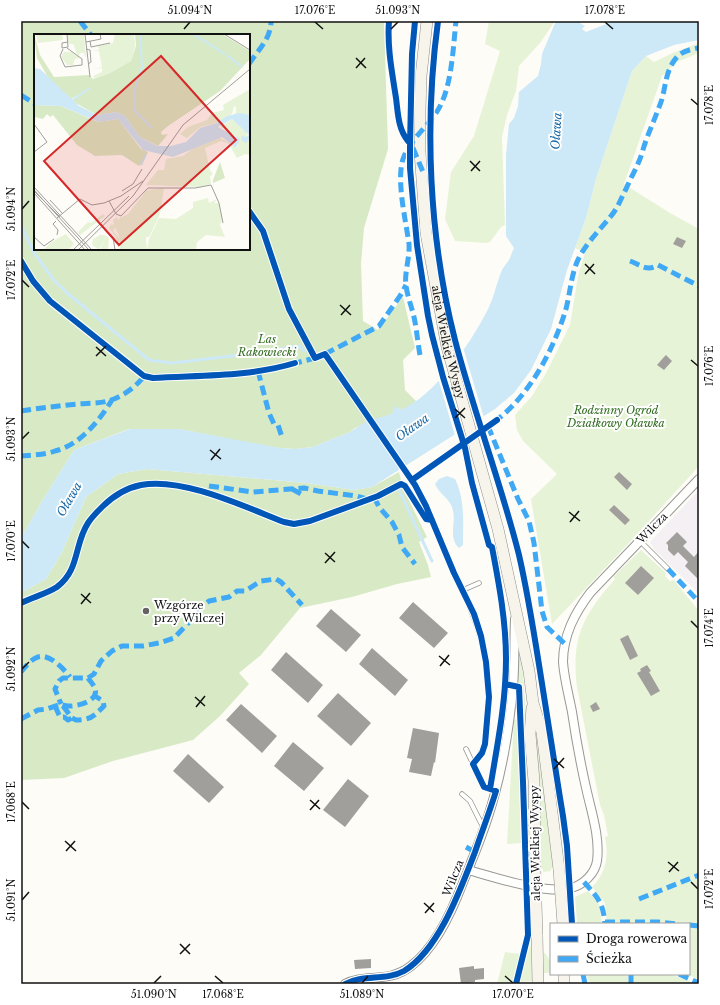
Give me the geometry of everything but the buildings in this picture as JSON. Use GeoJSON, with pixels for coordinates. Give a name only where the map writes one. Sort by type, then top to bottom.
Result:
{"type":"FeatureCollection","features":[{"type":"Feature","properties":{"kind":"main road","name":"aleja Wielkiej Wyspy"},"geometry":{"type":"LineString","coordinates":[[427,21],[422,76],[420,152],[426,233],[446,347],[498,529],[529,671],[533,703],[542,732],[559,869],[563,923]]}},
{"type":"Feature","properties":{"kind":"main road","name":"aleja Wielkiej Wyspy"},"geometry":{"type":"LineString","coordinates":[[533,703],[530,734],[534,781],[538,984]]}},
{"type":"Feature","properties":{"kind":"street","name":"Wilcza"},"geometry":{"type":"LineString","coordinates":[[468,870],[545,889],[558,890],[578,886],[594,870],[597,862],[596,836],[563,661],[570,624],[590,593],[699,479]]}},
{"type":"Feature","properties":{"kind":"street","name":"Wilcza"},"geometry":{"type":"LineString","coordinates":[[345,984],[355,980],[392,976],[404,971],[413,964],[437,936],[456,900],[485,826],[496,791],[508,726],[513,685],[515,609]]}},
{"type":"Feature","properties":{"kind":"lane"},"geometry":{"type":"LineString","coordinates":[[640,541],[668,569]]}},
{"type":"Feature","properties":{"kind":"lane"},"geometry":{"type":"LineString","coordinates":[[454,573],[474,614],[481,636],[486,662],[489,697],[486,744],[482,753],[473,764]]}},
{"type":"Feature","properties":{"kind":"lane"},"geometry":{"type":"LineString","coordinates":[[463,590],[479,582]]}},
{"type":"Feature","properties":{"kind":"lane"},"geometry":{"type":"LineString","coordinates":[[466,749],[484,787],[496,791]]}},
{"type":"Feature","properties":{"kind":"lane"},"geometry":{"type":"LineString","coordinates":[[462,794],[470,801],[481,823],[485,826]]}},
{"type":"Feature","properties":{"kind":"shaded area"},"geometry":{"type":"Polygon","coordinates":[[[699,490],[699,594],[655,550],[650,542],[699,490]]]}},
{"type":"Feature","properties":{"kind":"green space","name":"Las Rakowiecki"},"geometry":{"type":"Polygon","coordinates":[[[21,21],[384,21],[388,149],[364,228],[361,264],[363,321],[378,330],[403,297],[415,348],[403,360],[405,390],[416,401],[411,406],[400,410],[396,407],[392,414],[355,428],[350,432],[313,447],[296,449],[260,445],[179,429],[129,429],[74,450],[21,538],[21,21]]]}},
{"type":"Feature","properties":{"kind":"green space"},"geometry":{"type":"Polygon","coordinates":[[[489,21],[555,21],[540,43],[519,66],[516,91],[507,115],[502,137],[505,225],[501,227],[490,242],[455,241],[445,219],[451,172],[474,136],[500,51],[485,44],[489,21]]]}},
{"type":"Feature","properties":{"kind":"green space","name":"Rodzinny Ogród Działkowy Oławka"},"geometry":{"type":"Polygon","coordinates":[[[699,43],[699,53],[677,62],[662,76],[624,184],[670,213],[699,229],[699,466],[629,543],[552,624],[531,499],[557,474],[523,441],[517,430],[515,415],[532,396],[546,373],[570,325],[578,276],[585,253],[575,248],[586,218],[596,179],[632,71],[646,56],[654,62],[699,43]]]}},
{"type":"Feature","properties":{"kind":"green space"},"geometry":{"type":"Polygon","coordinates":[[[147,469],[307,483],[354,490],[372,487],[399,472],[403,488],[427,537],[419,542],[431,577],[397,584],[352,597],[300,608],[261,655],[239,673],[249,684],[220,716],[193,740],[113,761],[64,778],[21,780],[21,593],[46,579],[62,552],[86,497],[118,474],[147,469]]]}},
{"type":"Feature","properties":{"kind":"green space"},"geometry":{"type":"Polygon","coordinates":[[[641,550],[666,573],[665,576],[670,581],[674,580],[699,611],[699,980],[689,975],[690,923],[607,923],[605,903],[592,887],[597,882],[605,864],[607,851],[605,837],[608,836],[604,815],[600,805],[577,687],[576,654],[578,641],[587,616],[615,579],[613,577],[641,550]]]}},
{"type":"Feature","properties":{"kind":"green space"},"geometry":{"type":"Polygon","coordinates":[[[516,639],[522,663],[526,712],[530,866],[528,866],[524,701],[521,684],[516,682],[516,639]]]}},
{"type":"Feature","properties":{"kind":"green space"},"geometry":{"type":"Polygon","coordinates":[[[517,719],[521,843],[507,844],[514,720],[517,719]]]}},
{"type":"Feature","properties":{"kind":"green space"},"geometry":{"type":"Polygon","coordinates":[[[534,720],[554,868],[551,869],[551,871],[543,872],[543,869],[541,869],[539,779],[534,720]]]}},
{"type":"Feature","properties":{"kind":"green space"},"geometry":{"type":"Polygon","coordinates":[[[588,891],[599,904],[602,923],[577,923],[575,897],[588,891]]]}},
{"type":"Feature","properties":{"kind":"green space"},"geometry":{"type":"Polygon","coordinates":[[[530,946],[533,981],[519,982],[530,946]]]}},
{"type":"Feature","properties":{"kind":"green space"},"geometry":{"type":"Polygon","coordinates":[[[505,952],[521,954],[512,984],[497,984],[505,952]]]}},
{"type":"Feature","properties":{"kind":"green space"},"geometry":{"type":"Polygon","coordinates":[[[545,953],[550,960],[550,973],[544,973],[545,953]]]}},
{"type":"Feature","properties":{"kind":"green space"},"geometry":{"type":"Polygon","coordinates":[[[586,975],[628,975],[628,980],[633,980],[633,975],[672,975],[695,984],[593,984],[589,981],[586,975]]]}},
{"type":"Feature","properties":{"kind":"water","name":"Oława"},"geometry":{"type":"Polygon","coordinates":[[[556,21],[581,21],[580,23],[585,26],[582,29],[586,32],[614,21],[699,21],[699,40],[674,45],[646,56],[632,71],[596,179],[586,218],[567,270],[551,329],[531,370],[514,393],[495,409],[372,487],[354,490],[307,483],[147,469],[118,474],[86,497],[62,552],[46,579],[21,593],[21,538],[74,450],[130,429],[179,429],[280,448],[295,449],[313,447],[350,432],[367,421],[392,414],[394,407],[396,406],[400,410],[426,394],[438,382],[461,354],[479,326],[489,308],[502,270],[509,260],[514,248],[506,236],[506,155],[509,124],[514,118],[518,106],[519,92],[538,76],[542,54],[556,21]]]}},
{"type":"Feature","properties":{"kind":"water"},"geometry":{"type":"Polygon","coordinates":[[[447,476],[455,479],[462,502],[463,545],[459,548],[453,535],[454,516],[452,507],[435,484],[439,479],[447,476]]]}},
{"type":"Feature","properties":{"kind":"pier"},"geometry":{"type":"Polygon","coordinates":[[[463,347],[484,418],[455,436],[438,378],[463,347]]]}},
{"type":"Feature","properties":{"kind":"waterway"},"geometry":{"type":"LineString","coordinates":[[21,225],[34,253],[53,279],[67,293],[149,360],[172,363],[300,346],[304,351]]}},
{"type":"Feature","properties":{"kind":"waterway"},"geometry":{"type":"LineString","coordinates":[[399,490],[432,561]]}},
{"type":"Feature","properties":{"kind":"marked path"},"geometry":{"type":"LineString","coordinates":[[80,21],[90,34]]}},
{"type":"Feature","properties":{"kind":"marked path"},"geometry":{"type":"LineString","coordinates":[[250,63],[266,39],[269,33],[271,21]]}},
{"type":"Feature","properties":{"kind":"marked path"},"geometry":{"type":"LineString","coordinates":[[420,355],[414,318],[406,286],[409,244],[401,189],[401,168],[409,146],[432,119],[441,104],[449,81],[456,21]]}},
{"type":"Feature","properties":{"kind":"marked path"},"geometry":{"type":"LineString","coordinates":[[494,422],[507,412],[529,386],[539,371],[555,340],[566,309],[577,262],[588,244],[618,206],[639,162],[660,106],[667,77],[673,62],[682,53],[699,48]]}},
{"type":"Feature","properties":{"kind":"marked path"},"geometry":{"type":"LineString","coordinates":[[21,95],[34,103]]}},
{"type":"Feature","properties":{"kind":"marked path"},"geometry":{"type":"LineString","coordinates":[[413,148],[423,172]]}},
{"type":"Feature","properties":{"kind":"marked path"},"geometry":{"type":"LineString","coordinates":[[630,261],[647,268],[658,265],[699,286]]}},
{"type":"Feature","properties":{"kind":"marked path"},"geometry":{"type":"LineString","coordinates":[[325,354],[379,326],[406,285]]}},
{"type":"Feature","properties":{"kind":"marked path"},"geometry":{"type":"LineString","coordinates":[[292,364],[315,358],[314,355]]}},
{"type":"Feature","properties":{"kind":"marked path"},"geometry":{"type":"LineString","coordinates":[[258,371],[269,413],[274,424],[278,425],[282,437]]}},
{"type":"Feature","properties":{"kind":"marked path"},"geometry":{"type":"LineString","coordinates":[[21,411],[107,401],[129,391],[144,376]]}},
{"type":"Feature","properties":{"kind":"marked path"},"geometry":{"type":"LineString","coordinates":[[21,456],[38,455],[51,452],[64,448],[73,443],[81,438],[95,424],[112,400]]}},
{"type":"Feature","properties":{"kind":"marked path"},"geometry":{"type":"LineString","coordinates":[[488,426],[518,499],[529,521],[534,543],[542,611],[547,627],[565,644]]}},
{"type":"Feature","properties":{"kind":"marked path"},"geometry":{"type":"LineString","coordinates":[[209,486],[253,492],[304,488],[367,499]]}},
{"type":"Feature","properties":{"kind":"marked path"},"geometry":{"type":"LineString","coordinates":[[292,489],[301,494]]}},
{"type":"Feature","properties":{"kind":"marked path"},"geometry":{"type":"LineString","coordinates":[[374,497],[379,507],[392,522],[399,535],[402,547],[415,564]]}},
{"type":"Feature","properties":{"kind":"marked path"},"geometry":{"type":"LineString","coordinates":[[668,569],[699,602]]}},
{"type":"Feature","properties":{"kind":"marked path"},"geometry":{"type":"LineString","coordinates":[[88,678],[94,674],[101,661],[112,651],[122,646],[143,646],[174,638],[196,615],[201,607],[209,601],[229,597],[237,591],[245,591],[261,581],[276,579],[281,582],[302,605]]}},
{"type":"Feature","properties":{"kind":"marked path"},"geometry":{"type":"LineString","coordinates":[[21,672],[33,659],[42,656],[56,662],[70,677]]}},
{"type":"Feature","properties":{"kind":"marked path"},"geometry":{"type":"LineString","coordinates":[[21,719],[38,710],[47,709],[61,704],[70,706],[83,704],[89,701],[93,698],[95,689],[88,678],[63,678],[59,681],[55,689],[61,704]]}},
{"type":"Feature","properties":{"kind":"marked path"},"geometry":{"type":"LineString","coordinates":[[63,706],[72,718],[76,720],[89,718],[95,715],[104,706],[103,701],[95,696]]}},
{"type":"Feature","properties":{"kind":"marked path"},"geometry":{"type":"LineString","coordinates":[[55,706],[60,717],[64,717],[68,720],[72,718]]}},
{"type":"Feature","properties":{"kind":"marked path"},"geometry":{"type":"LineString","coordinates":[[466,847],[475,852]]}},
{"type":"Feature","properties":{"kind":"marked path"},"geometry":{"type":"LineString","coordinates":[[639,899],[699,875]]}},
{"type":"Feature","properties":{"kind":"marked path"},"geometry":{"type":"LineString","coordinates":[[584,882],[599,901],[603,910],[605,923]]}},
{"type":"Feature","properties":{"kind":"marked path"},"geometry":{"type":"LineString","coordinates":[[605,922],[668,923]]}},
{"type":"Feature","properties":{"kind":"marked path"},"geometry":{"type":"LineString","coordinates":[[690,925],[699,926]]}},
{"type":"Feature","properties":{"kind":"marked path"},"geometry":{"type":"LineString","coordinates":[[583,975],[585,984]]}},
{"type":"Feature","properties":{"kind":"marked path"},"geometry":{"type":"LineString","coordinates":[[631,975],[631,984]]}},
{"type":"Feature","properties":{"kind":"marked path"},"geometry":{"type":"LineString","coordinates":[[681,975],[699,983]]}},
{"type":"Feature","properties":{"kind":"cycle path"},"geometry":{"type":"LineString","coordinates":[[389,21],[389,50],[398,115],[400,126],[408,141]]}},
{"type":"Feature","properties":{"kind":"cycle path"},"geometry":{"type":"LineString","coordinates":[[415,21],[412,54],[410,168],[417,245],[432,335],[443,377],[465,448],[472,483],[489,545],[492,547],[500,589],[505,631],[506,675],[501,724],[490,789]]}},
{"type":"Feature","properties":{"kind":"cycle path"},"geometry":{"type":"LineString","coordinates":[[438,21],[431,100],[430,141],[439,262],[455,340],[470,394],[512,528],[525,584],[563,816],[567,846],[572,923]]}},
{"type":"Feature","properties":{"kind":"cycle path"},"geometry":{"type":"LineString","coordinates":[[250,212],[263,231],[289,309],[315,358],[325,354],[415,485],[426,506],[454,573],[474,614],[481,636],[486,662],[489,697],[485,744],[482,753],[473,764],[484,787],[496,791],[475,852],[456,900],[438,934],[428,949],[417,961],[404,971],[390,976],[359,979],[345,984]]}},
{"type":"Feature","properties":{"kind":"cycle path"},"geometry":{"type":"LineString","coordinates":[[21,261],[33,281],[50,301],[144,376],[153,378],[242,373],[278,368],[295,363]]}},
{"type":"Feature","properties":{"kind":"cycle path"},"geometry":{"type":"LineString","coordinates":[[412,480],[497,420]]}},
{"type":"Feature","properties":{"kind":"cycle path"},"geometry":{"type":"LineString","coordinates":[[21,603],[57,587],[70,573],[80,539],[91,519],[115,496],[125,490],[141,485],[176,485],[194,489],[214,495],[284,522],[294,524],[310,521],[378,496],[401,484],[405,486],[426,519],[432,520]]}},
{"type":"Feature","properties":{"kind":"cycle path"},"geometry":{"type":"LineString","coordinates":[[505,684],[519,687],[523,782],[528,935],[516,984]]}},
{"type":"Feature","properties":{"kind":"place","name":"Wzgórze przy Wilczej"},"geometry":{"type":"Point","coordinates":[146,611]}}]}
